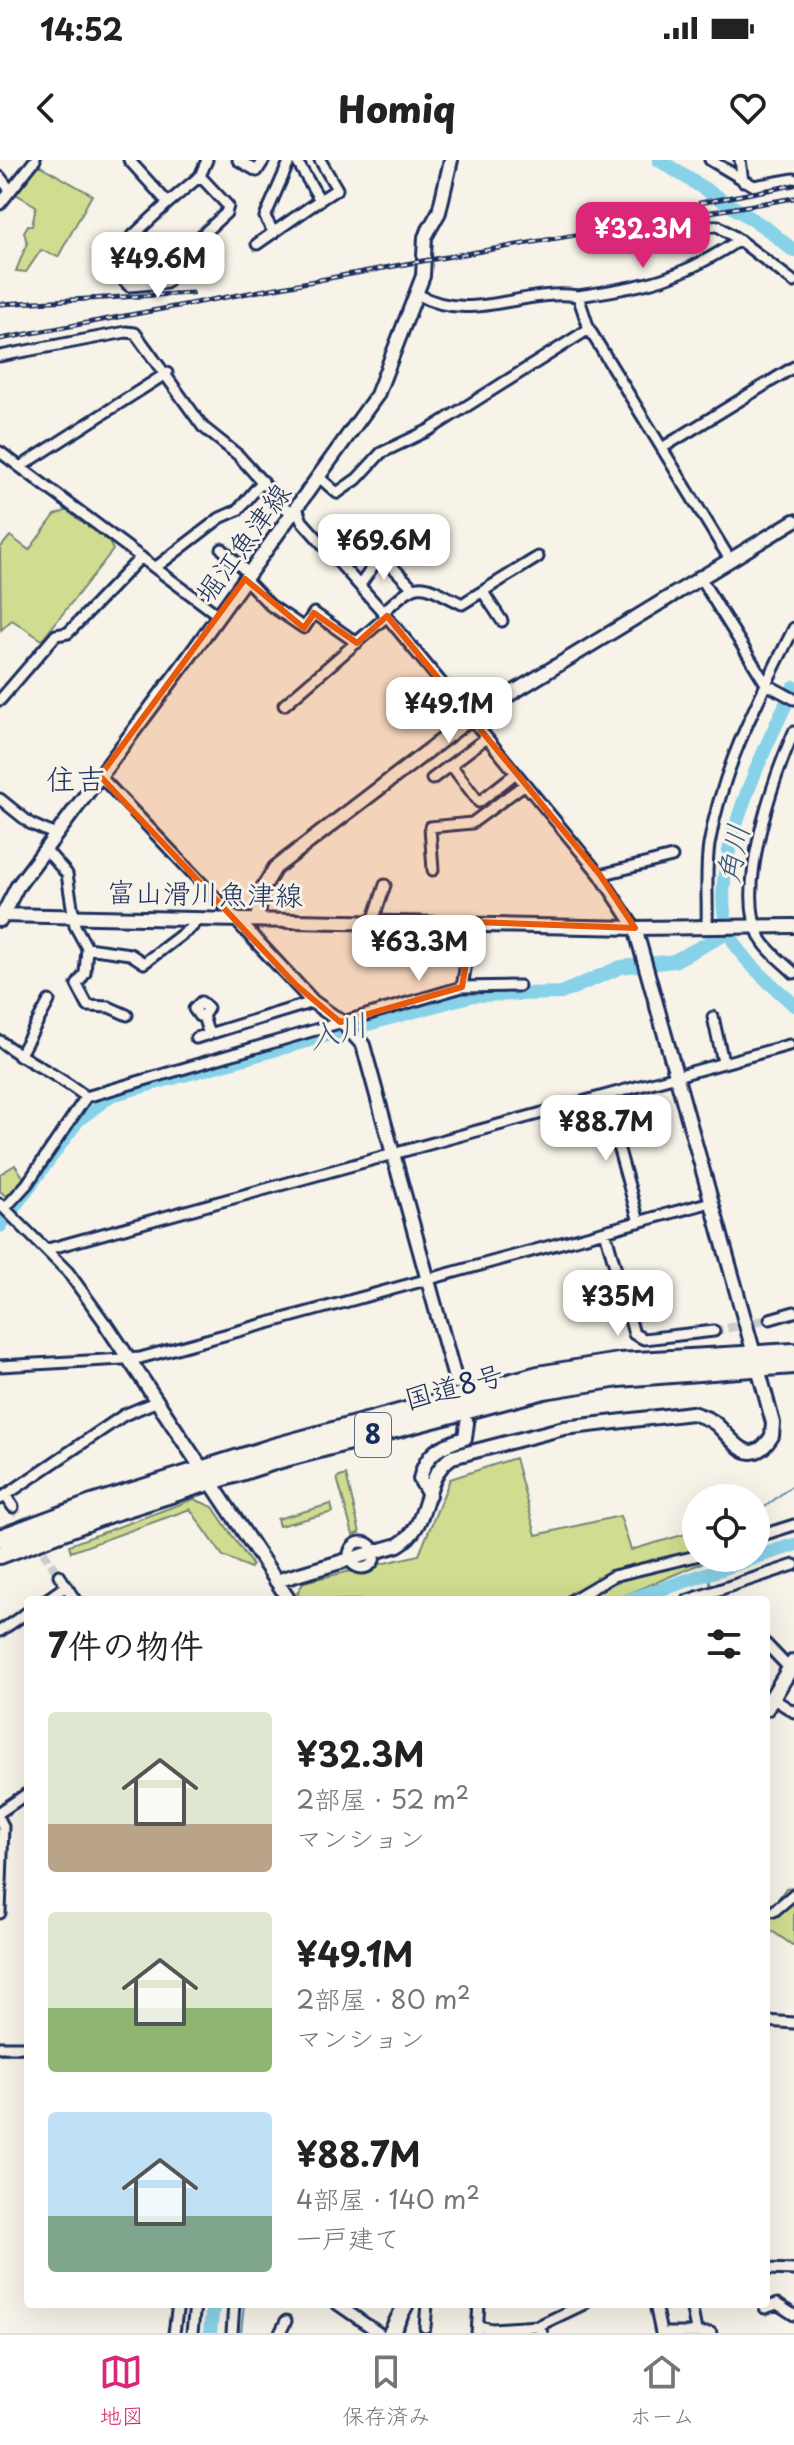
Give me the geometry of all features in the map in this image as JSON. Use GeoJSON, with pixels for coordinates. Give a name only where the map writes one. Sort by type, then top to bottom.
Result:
{"type":"FeatureCollection","features":[{"type":"Feature","properties":{"kind":"highway","name":"国道8号"},"geometry":{"type":"LineString","coordinates":[[756,1361],[794,1352]]}},
{"type":"Feature","properties":{"kind":"highway","name":"国道8号"},"geometry":{"type":"LineString","coordinates":[[0,1538],[89,1505],[205,1475],[538,1375],[619,1362],[756,1361],[794,1365]]}},
{"type":"Feature","properties":{"kind":"highway","name":"国道8号"},"geometry":{"type":"LineString","coordinates":[[0,1555],[205,1475]]}},
{"type":"Feature","properties":{"kind":"main road"},"geometry":{"type":"LineString","coordinates":[[770,1701],[792,1666]]}},
{"type":"Feature","properties":{"kind":"main road"},"geometry":{"type":"LineString","coordinates":[[391,2333],[404,2308]]}},
{"type":"Feature","properties":{"kind":"street"},"geometry":{"type":"LineString","coordinates":[[0,204],[35,160]]}},
{"type":"Feature","properties":{"kind":"street"},"geometry":{"type":"LineString","coordinates":[[145,160],[132,164],[168,203]]}},
{"type":"Feature","properties":{"kind":"street"},"geometry":{"type":"LineString","coordinates":[[138,231],[169,265],[172,272],[166,283],[129,286],[109,264],[111,256],[168,203],[200,176],[207,160]]}},
{"type":"Feature","properties":{"kind":"street"},"geometry":{"type":"LineString","coordinates":[[238,160],[257,171],[264,160]]}},
{"type":"Feature","properties":{"kind":"street"},"geometry":{"type":"LineString","coordinates":[[274,233],[265,217],[290,160]]}},
{"type":"Feature","properties":{"kind":"street"},"geometry":{"type":"LineString","coordinates":[[296,160],[320,200]]}},
{"type":"Feature","properties":{"kind":"street"},"geometry":{"type":"LineString","coordinates":[[257,244],[337,189],[320,160]]}},
{"type":"Feature","properties":{"kind":"street","name":"堀江魚津線"},"geometry":{"type":"LineString","coordinates":[[1,917],[45,849],[320,478],[386,381],[425,268],[425,237],[439,212],[451,160]]}},
{"type":"Feature","properties":{"kind":"street"},"geometry":{"type":"LineString","coordinates":[[710,160],[754,186],[794,179]]}},
{"type":"Feature","properties":{"kind":"street"},"geometry":{"type":"LineString","coordinates":[[740,160],[743,181]]}},
{"type":"Feature","properties":{"kind":"street"},"geometry":{"type":"LineString","coordinates":[[169,265],[226,213],[228,206],[200,176]]}},
{"type":"Feature","properties":{"kind":"street"},"geometry":{"type":"LineString","coordinates":[[0,177],[10,190]]}},
{"type":"Feature","properties":{"kind":"street"},"geometry":{"type":"LineString","coordinates":[[709,226],[718,226],[794,282]]}},
{"type":"Feature","properties":{"kind":"street"},"geometry":{"type":"LineString","coordinates":[[417,294],[438,306],[478,308],[552,292],[578,296],[644,287],[674,278],[739,240]]}},
{"type":"Feature","properties":{"kind":"street"},"geometry":{"type":"LineString","coordinates":[[578,296],[589,329],[729,558]]}},
{"type":"Feature","properties":{"kind":"street"},"geometry":{"type":"LineString","coordinates":[[320,478],[337,493],[357,479],[381,453],[429,430],[589,329]]}},
{"type":"Feature","properties":{"kind":"street"},"geometry":{"type":"LineString","coordinates":[[0,356],[126,332],[135,333],[167,373],[203,427],[238,455],[360,585],[600,875],[635,928],[773,1423],[772,1436],[757,1450],[745,1451],[735,1447],[718,1426],[692,1413],[564,1428],[452,1457],[441,1464],[417,1530],[398,1545],[276,1581]]}},
{"type":"Feature","properties":{"kind":"street"},"geometry":{"type":"LineString","coordinates":[[662,448],[794,367]]}},
{"type":"Feature","properties":{"kind":"street"},"geometry":{"type":"LineString","coordinates":[[20,467],[167,373]]}},
{"type":"Feature","properties":{"kind":"street"},"geometry":{"type":"LineString","coordinates":[[0,452],[218,615]]}},
{"type":"Feature","properties":{"kind":"street"},"geometry":{"type":"LineString","coordinates":[[155,568],[220,518],[238,510],[263,481]]}},
{"type":"Feature","properties":{"kind":"street"},"geometry":{"type":"LineString","coordinates":[[257,919],[263,888],[275,868],[471,718],[699,576],[794,521]]}},
{"type":"Feature","properties":{"kind":"street"},"geometry":{"type":"LineString","coordinates":[[222,549],[270,605],[304,628],[314,613],[357,643]]}},
{"type":"Feature","properties":{"kind":"street"},"geometry":{"type":"LineString","coordinates":[[360,585],[378,552],[411,586]]}},
{"type":"Feature","properties":{"kind":"street"},"geometry":{"type":"LineString","coordinates":[[0,700],[56,635],[68,633],[141,557]]}},
{"type":"Feature","properties":{"kind":"street"},"geometry":{"type":"LineString","coordinates":[[284,705],[357,643],[411,586],[422,584],[462,604],[538,557]]}},
{"type":"Feature","properties":{"kind":"street"},"geometry":{"type":"LineString","coordinates":[[699,576],[768,686],[794,699]]}},
{"type":"Feature","properties":{"kind":"street"},"geometry":{"type":"LineString","coordinates":[[483,592],[502,621]]}},
{"type":"Feature","properties":{"kind":"street"},"geometry":{"type":"LineString","coordinates":[[710,925],[709,849],[717,808],[740,740],[794,628]]}},
{"type":"Feature","properties":{"kind":"street"},"geometry":{"type":"LineString","coordinates":[[794,732],[765,810],[751,890],[755,926],[766,946],[794,973]]}},
{"type":"Feature","properties":{"kind":"street"},"geometry":{"type":"LineString","coordinates":[[432,779],[486,738]]}},
{"type":"Feature","properties":{"kind":"street"},"geometry":{"type":"LineString","coordinates":[[451,765],[479,802],[516,773]]}},
{"type":"Feature","properties":{"kind":"street"},"geometry":{"type":"LineString","coordinates":[[100,776],[313,1002],[356,1035],[368,1060],[456,1382]]}},
{"type":"Feature","properties":{"kind":"street"},"geometry":{"type":"LineString","coordinates":[[433,870],[430,827],[472,823],[525,784]]}},
{"type":"Feature","properties":{"kind":"street"},"geometry":{"type":"LineString","coordinates":[[0,799],[31,824],[56,835]]}},
{"type":"Feature","properties":{"kind":"street"},"geometry":{"type":"LineString","coordinates":[[45,849],[67,874],[75,926],[87,948],[85,973],[77,985],[88,1006],[109,1007],[127,1015]]}},
{"type":"Feature","properties":{"kind":"street"},"geometry":{"type":"LineString","coordinates":[[600,875],[672,857]]}},
{"type":"Feature","properties":{"kind":"street"},"geometry":{"type":"LineString","coordinates":[[373,921],[385,885]]}},
{"type":"Feature","properties":{"kind":"street","name":"富山滑川魚津線"},"geometry":{"type":"LineString","coordinates":[[1,917],[473,922],[635,928],[794,926]]}},
{"type":"Feature","properties":{"kind":"street"},"geometry":{"type":"LineString","coordinates":[[87,948],[130,954],[144,963],[193,926],[195,918]]}},
{"type":"Feature","properties":{"kind":"street"},"geometry":{"type":"LineString","coordinates":[[462,987],[473,922]]}},
{"type":"Feature","properties":{"kind":"street"},"geometry":{"type":"LineString","coordinates":[[286,1596],[107,1326],[48,1249],[3,1206],[27,1184],[58,1134],[86,1097],[462,987],[519,986]]}},
{"type":"Feature","properties":{"kind":"street"},"geometry":{"type":"LineString","coordinates":[[19,1056],[49,1001]]}},
{"type":"Feature","properties":{"kind":"street"},"geometry":{"type":"LineString","coordinates":[[196,1038],[313,1002]]}},
{"type":"Feature","properties":{"kind":"street"},"geometry":{"type":"LineString","coordinates":[[203,1016],[209,1035]]}},
{"type":"Feature","properties":{"kind":"street"},"geometry":{"type":"LineString","coordinates":[[713,1017],[723,1062]]}},
{"type":"Feature","properties":{"kind":"street"},"geometry":{"type":"LineString","coordinates":[[0,1041],[19,1056],[63,1079],[86,1097]]}},
{"type":"Feature","properties":{"kind":"street"},"geometry":{"type":"LineString","coordinates":[[48,1249],[789,1045]]}},
{"type":"Feature","properties":{"kind":"street"},"geometry":{"type":"LineString","coordinates":[[604,1096],[639,1222]]}},
{"type":"Feature","properties":{"kind":"street"},"geometry":{"type":"LineString","coordinates":[[0,1366],[128,1359],[711,1202]]}},
{"type":"Feature","properties":{"kind":"street"},"geometry":{"type":"LineString","coordinates":[[605,1231],[634,1334],[644,1339],[714,1331]]}},
{"type":"Feature","properties":{"kind":"street"},"geometry":{"type":"LineString","coordinates":[[770,1319],[794,1312]]}},
{"type":"Feature","properties":{"kind":"street"},"geometry":{"type":"LineString","coordinates":[[13,1507],[3,1498],[124,1415],[155,1402]]}},
{"type":"Feature","properties":{"kind":"street"},"geometry":{"type":"LineString","coordinates":[[429,1495],[420,1479],[424,1462],[441,1446],[465,1438],[467,1423]]}},
{"type":"Feature","properties":{"kind":"street"},"geometry":{"type":"LineString","coordinates":[[770,1533],[794,1525]]}},
{"type":"Feature","properties":{"kind":"street"},"geometry":{"type":"LineString","coordinates":[[579,1596],[613,1576],[682,1559]]}},
{"type":"Feature","properties":{"kind":"street"},"geometry":{"type":"LineString","coordinates":[[718,1595],[794,1565]]}},
{"type":"Feature","properties":{"kind":"street"},"geometry":{"type":"LineString","coordinates":[[59,1575],[72,1596]]}},
{"type":"Feature","properties":{"kind":"street"},"geometry":{"type":"LineString","coordinates":[[52,1596],[66,1586]]}},
{"type":"Feature","properties":{"kind":"street"},"geometry":{"type":"LineString","coordinates":[[0,1631],[24,1615]]}},
{"type":"Feature","properties":{"kind":"street"},"geometry":{"type":"LineString","coordinates":[[770,1647],[792,1666]]}},
{"type":"Feature","properties":{"kind":"street"},"geometry":{"type":"LineString","coordinates":[[770,1703],[794,1712]]}},
{"type":"Feature","properties":{"kind":"street"},"geometry":{"type":"LineString","coordinates":[[0,1812],[24,1796]]}},
{"type":"Feature","properties":{"kind":"street"},"geometry":{"type":"LineString","coordinates":[[0,1820],[3,1826],[0,1913]]}},
{"type":"Feature","properties":{"kind":"street"},"geometry":{"type":"LineString","coordinates":[[774,1911],[794,1894]]}},
{"type":"Feature","properties":{"kind":"street"},"geometry":{"type":"LineString","coordinates":[[770,2021],[794,2023]]}},
{"type":"Feature","properties":{"kind":"street"},"geometry":{"type":"LineString","coordinates":[[0,2047],[24,2047]]}},
{"type":"Feature","properties":{"kind":"street"},"geometry":{"type":"LineString","coordinates":[[770,2269],[794,2270]]}},
{"type":"Feature","properties":{"kind":"street"},"geometry":{"type":"LineString","coordinates":[[770,2306],[777,2304],[794,2315]]}},
{"type":"Feature","properties":{"kind":"street"},"geometry":{"type":"LineString","coordinates":[[174,2333],[177,2308]]}},
{"type":"Feature","properties":{"kind":"street"},"geometry":{"type":"LineString","coordinates":[[192,2333],[195,2308]]}},
{"type":"Feature","properties":{"kind":"street"},"geometry":{"type":"LineString","coordinates":[[232,2333],[234,2308]]}},
{"type":"Feature","properties":{"kind":"street"},"geometry":{"type":"LineString","coordinates":[[343,2308],[379,2333]]}},
{"type":"Feature","properties":{"kind":"street"},"geometry":{"type":"LineString","coordinates":[[425,2327],[427,2308]]}},
{"type":"Feature","properties":{"kind":"street"},"geometry":{"type":"LineString","coordinates":[[479,2308],[478,2330],[540,2329],[577,2308]]}},
{"type":"Feature","properties":{"kind":"street"},"geometry":{"type":"LineString","coordinates":[[656,2308],[661,2333],[711,2333]]}},
{"type":"Feature","properties":{"kind":"street"},"geometry":{"type":"LineString","coordinates":[[691,2308],[691,2332]]}},
{"type":"Feature","properties":{"kind":"street"},"geometry":{"type":"LineString","coordinates":[[280,2333],[286,2321]]}},
{"type":"Feature","properties":{"kind":"highlighted area"},"geometry":{"type":"Polygon","coordinates":[[[245,579],[304,628],[314,613],[357,643],[387,616],[600,875],[635,928],[473,922],[462,987],[340,1022],[296,985],[100,776],[245,579]]]}},
{"type":"Feature","properties":{"kind":"green space"},"geometry":{"type":"Polygon","coordinates":[[[37,164],[92,195],[58,257],[41,250],[26,272],[16,271],[27,243],[24,232],[28,225],[32,226],[36,206],[14,193],[37,164]]]}},
{"type":"Feature","properties":{"kind":"green space"},"geometry":{"type":"Polygon","coordinates":[[[68,510],[108,540],[113,550],[42,640],[12,620],[1,630],[0,548],[10,536],[29,550],[55,515],[68,510]]]}},
{"type":"Feature","properties":{"kind":"green space"},"geometry":{"type":"Polygon","coordinates":[[[15,1165],[26,1181],[9,1199],[0,1191],[0,1174],[15,1165]]]}},
{"type":"Feature","properties":{"kind":"green space"},"geometry":{"type":"Polygon","coordinates":[[[515,1458],[536,1535],[620,1516],[631,1550],[682,1535],[682,1571],[624,1596],[299,1596],[297,1593],[304,1582],[419,1555],[450,1479],[515,1458]]]}},
{"type":"Feature","properties":{"kind":"green space"},"geometry":{"type":"Polygon","coordinates":[[[346,1475],[360,1533],[353,1535],[337,1478],[346,1475]]]}},
{"type":"Feature","properties":{"kind":"green space"},"geometry":{"type":"Polygon","coordinates":[[[194,1499],[213,1507],[252,1565],[250,1568],[223,1556],[190,1509],[71,1552],[69,1545],[194,1499]]]}},
{"type":"Feature","properties":{"kind":"green space"},"geometry":{"type":"Polygon","coordinates":[[[331,1504],[333,1512],[279,1526],[277,1519],[331,1504]]]}},
{"type":"Feature","properties":{"kind":"green space"},"geometry":{"type":"Polygon","coordinates":[[[794,1887],[794,1946],[770,1930],[770,1910],[786,1888],[794,1887]]]}},
{"type":"Feature","properties":{"kind":"waterway","name":"角川"},"geometry":{"type":"LineString","coordinates":[[659,160],[766,228],[794,251]]}},
{"type":"Feature","properties":{"kind":"waterway","name":"角川"},"geometry":{"type":"LineString","coordinates":[[794,687],[742,808],[731,842],[723,906],[729,932],[741,953],[794,1005]]}},
{"type":"Feature","properties":{"kind":"waterway","name":"入川"},"geometry":{"type":"LineString","coordinates":[[0,1226],[78,1120],[111,1095],[473,995],[561,993],[621,967],[674,961],[729,932]]}},
{"type":"Feature","properties":{"kind":"waterway"},"geometry":{"type":"LineString","coordinates":[[770,1503],[794,1484]]}},
{"type":"Feature","properties":{"kind":"waterway","name":"角川"},"geometry":{"type":"LineString","coordinates":[[770,1553],[794,1545]]}},
{"type":"Feature","properties":{"kind":"waterway"},"geometry":{"type":"LineString","coordinates":[[708,1572],[711,1587]]}},
{"type":"Feature","properties":{"kind":"waterway","name":"角川"},"geometry":{"type":"LineString","coordinates":[[641,1596],[712,1572]]}},
{"type":"Feature","properties":{"kind":"waterway"},"geometry":{"type":"LineString","coordinates":[[0,2054],[24,2054]]}},
{"type":"Feature","properties":{"kind":"waterway","name":"角川"},"geometry":{"type":"LineString","coordinates":[[210,2333],[213,2308]]}},
{"type":"Feature","properties":{"kind":"waterway"},"geometry":{"type":"LineString","coordinates":[[241,2333],[244,2308]]}},
{"type":"Feature","properties":{"kind":"tunnel"},"geometry":{"type":"LineString","coordinates":[[714,1331],[770,1319]]}},
{"type":"Feature","properties":{"kind":"tunnel"},"geometry":{"type":"LineString","coordinates":[[13,1507],[59,1575]]}},
{"type":"Feature","properties":{"kind":"railway"},"geometry":{"type":"LineString","coordinates":[[700,203],[794,185]]}},
{"type":"Feature","properties":{"kind":"railway"},"geometry":{"type":"LineString","coordinates":[[0,339],[411,263],[794,198]]}},
{"type":"Feature","properties":{"kind":"railway"},"geometry":{"type":"LineString","coordinates":[[0,304],[192,293]]}},
{"type":"Feature","properties":{"kind":"district","name":"住吉"},"geometry":{"type":"Point","coordinates":[76,780]}}]}
